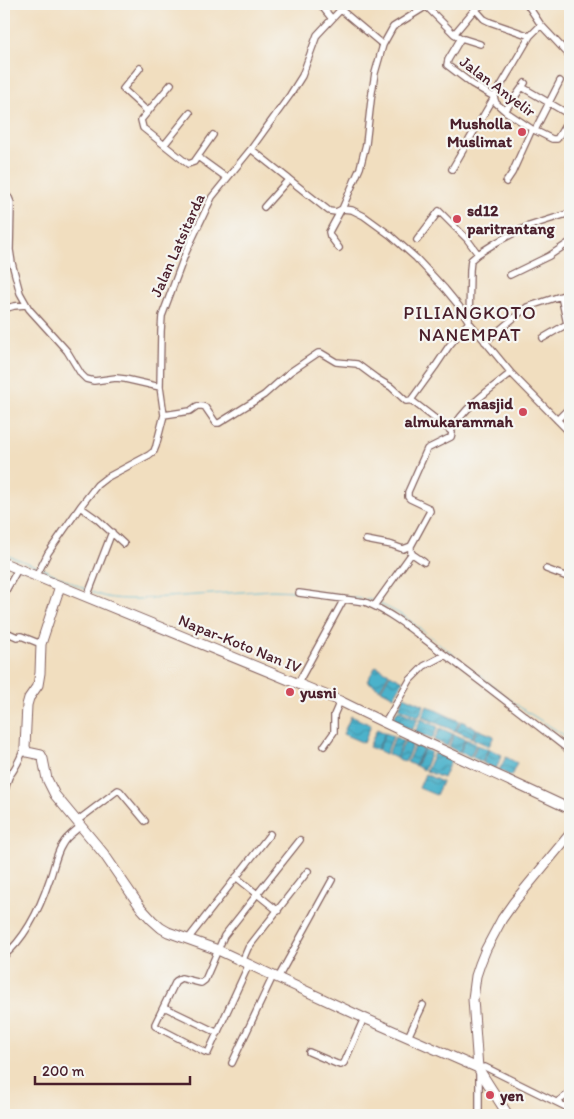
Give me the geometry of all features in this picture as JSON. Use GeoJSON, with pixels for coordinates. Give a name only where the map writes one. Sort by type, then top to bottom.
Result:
{"type":"FeatureCollection","features":[{"type":"Feature","properties":{"kind":"street"},"geometry":{"type":"LineString","coordinates":[[320,4],[332,19]]}},
{"type":"Feature","properties":{"kind":"street","name":"Jalan Latsitarda"},"geometry":{"type":"LineString","coordinates":[[36,577],[48,553],[92,491],[106,478],[154,451],[167,414],[160,387],[161,331],[164,309],[186,252],[212,197],[290,95],[305,69],[317,35],[346,4]]}},
{"type":"Feature","properties":{"kind":"street","name":"Jalan Anyelir"},"geometry":{"type":"LineString","coordinates":[[484,4],[475,10],[454,34],[461,38],[447,65],[472,84],[494,97],[496,103],[505,111],[552,139],[557,139],[570,116]]}},
{"type":"Feature","properties":{"kind":"street"},"geometry":{"type":"LineString","coordinates":[[527,4],[541,26],[570,56]]}},
{"type":"Feature","properties":{"kind":"street"},"geometry":{"type":"LineString","coordinates":[[340,248],[330,236],[330,232],[360,168],[366,144],[374,82],[383,45],[391,30],[428,5],[454,34]]}},
{"type":"Feature","properties":{"kind":"street"},"geometry":{"type":"LineString","coordinates":[[340,9],[383,45]]}},
{"type":"Feature","properties":{"kind":"street"},"geometry":{"type":"LineString","coordinates":[[475,10],[490,22],[530,36]]}},
{"type":"Feature","properties":{"kind":"street"},"geometry":{"type":"LineString","coordinates":[[452,169],[530,36],[541,26]]}},
{"type":"Feature","properties":{"kind":"street"},"geometry":{"type":"LineString","coordinates":[[461,38],[480,44]]}},
{"type":"Feature","properties":{"kind":"street"},"geometry":{"type":"LineString","coordinates":[[140,68],[123,89],[148,112]]}},
{"type":"Feature","properties":{"kind":"street"},"geometry":{"type":"LineString","coordinates":[[506,182],[560,81]]}},
{"type":"Feature","properties":{"kind":"street"},"geometry":{"type":"LineString","coordinates":[[171,84],[141,120],[143,128],[188,164],[194,162],[213,136]]}},
{"type":"Feature","properties":{"kind":"street"},"geometry":{"type":"LineString","coordinates":[[505,111],[524,85],[570,116]]}},
{"type":"Feature","properties":{"kind":"street"},"geometry":{"type":"LineString","coordinates":[[164,144],[190,113]]}},
{"type":"Feature","properties":{"kind":"street"},"geometry":{"type":"LineString","coordinates":[[251,148],[329,210],[334,212],[342,209],[352,210],[364,216],[405,248],[445,289],[469,322],[511,373],[570,433]]}},
{"type":"Feature","properties":{"kind":"street"},"geometry":{"type":"LineString","coordinates":[[198,157],[226,178]]}},
{"type":"Feature","properties":{"kind":"street"},"geometry":{"type":"LineString","coordinates":[[264,207],[289,178]]}},
{"type":"Feature","properties":{"kind":"street"},"geometry":{"type":"LineString","coordinates":[[4,193],[11,203],[10,239],[12,263],[20,293],[26,305],[67,352],[76,368],[86,378],[94,381],[116,378],[160,387]]}},
{"type":"Feature","properties":{"kind":"street"},"geometry":{"type":"LineString","coordinates":[[417,240],[439,211],[467,239],[478,254]]}},
{"type":"Feature","properties":{"kind":"street"},"geometry":{"type":"LineString","coordinates":[[411,400],[449,346],[469,322],[471,260],[516,232],[570,213]]}},
{"type":"Feature","properties":{"kind":"street"},"geometry":{"type":"LineString","coordinates":[[510,274],[549,256],[570,242]]}},
{"type":"Feature","properties":{"kind":"street"},"geometry":{"type":"LineString","coordinates":[[485,342],[527,308],[570,293]]}},
{"type":"Feature","properties":{"kind":"street"},"geometry":{"type":"LineString","coordinates":[[543,338],[569,326],[561,296]]}},
{"type":"Feature","properties":{"kind":"street"},"geometry":{"type":"LineString","coordinates":[[4,309],[26,305]]}},
{"type":"Feature","properties":{"kind":"street"},"geometry":{"type":"LineString","coordinates":[[167,414],[190,411],[197,406],[202,406],[205,407],[216,423],[219,423],[264,394],[302,363],[321,353],[336,362],[357,364],[391,387],[406,401],[411,400],[451,431]]}},
{"type":"Feature","properties":{"kind":"street"},"geometry":{"type":"LineString","coordinates":[[376,603],[411,549],[430,511],[429,508],[408,497],[408,492],[425,451],[429,447],[450,437],[452,435],[451,431],[458,419],[472,404],[511,373]]}},
{"type":"Feature","properties":{"kind":"street"},"geometry":{"type":"LineString","coordinates":[[557,420],[570,407]]}},
{"type":"Feature","properties":{"kind":"street"},"geometry":{"type":"LineString","coordinates":[[80,507],[124,544]]}},
{"type":"Feature","properties":{"kind":"street"},"geometry":{"type":"LineString","coordinates":[[86,597],[112,532]]}},
{"type":"Feature","properties":{"kind":"street"},"geometry":{"type":"LineString","coordinates":[[366,540],[403,549],[411,549],[424,562]]}},
{"type":"Feature","properties":{"kind":"street","name":"Napar-Koto Nan IV"},"geometry":{"type":"LineString","coordinates":[[4,563],[340,700],[570,810]]}},
{"type":"Feature","properties":{"kind":"street"},"geometry":{"type":"LineString","coordinates":[[4,594],[18,569]]}},
{"type":"Feature","properties":{"kind":"street"},"geometry":{"type":"LineString","coordinates":[[546,569],[570,578]]}},
{"type":"Feature","properties":{"kind":"street"},"geometry":{"type":"LineString","coordinates":[[4,792],[9,778],[18,765],[25,748],[28,702],[39,682],[41,644],[60,586]]}},
{"type":"Feature","properties":{"kind":"street"},"geometry":{"type":"LineString","coordinates":[[299,593],[376,603],[570,751]]}},
{"type":"Feature","properties":{"kind":"street"},"geometry":{"type":"LineString","coordinates":[[298,683],[344,599]]}},
{"type":"Feature","properties":{"kind":"street"},"geometry":{"type":"LineString","coordinates":[[4,631],[41,644]]}},
{"type":"Feature","properties":{"kind":"street"},"geometry":{"type":"LineString","coordinates":[[385,723],[410,680],[424,666],[445,655]]}},
{"type":"Feature","properties":{"kind":"street"},"geometry":{"type":"LineString","coordinates":[[324,746],[334,732],[334,717],[340,700]]}},
{"type":"Feature","properties":{"kind":"street"},"geometry":{"type":"LineString","coordinates":[[25,748],[30,753],[39,754],[42,757],[47,779],[55,795],[104,854],[152,920],[168,932],[218,950],[479,1069],[508,1115]]}},
{"type":"Feature","properties":{"kind":"street"},"geometry":{"type":"LineString","coordinates":[[4,956],[16,944],[32,919],[50,881],[61,845],[79,824],[118,790],[144,821]]}},
{"type":"Feature","properties":{"kind":"street"},"geometry":{"type":"LineString","coordinates":[[188,939],[270,834]]}},
{"type":"Feature","properties":{"kind":"street"},"geometry":{"type":"LineString","coordinates":[[479,1115],[479,1069],[474,989],[480,964],[502,919],[570,834]]}},
{"type":"Feature","properties":{"kind":"street"},"geometry":{"type":"LineString","coordinates":[[300,840],[224,936],[205,980],[201,983],[184,978],[176,981],[155,1026],[205,1052],[209,1052],[246,963],[248,948],[308,871]]}},
{"type":"Feature","properties":{"kind":"street"},"geometry":{"type":"LineString","coordinates":[[236,877],[278,911]]}},
{"type":"Feature","properties":{"kind":"street"},"geometry":{"type":"LineString","coordinates":[[232,1063],[275,977],[332,880]]}},
{"type":"Feature","properties":{"kind":"street"},"geometry":{"type":"LineString","coordinates":[[408,1037],[423,1006]]}},
{"type":"Feature","properties":{"kind":"street"},"geometry":{"type":"LineString","coordinates":[[164,1007],[218,1033]]}},
{"type":"Feature","properties":{"kind":"street"},"geometry":{"type":"LineString","coordinates":[[309,1052],[341,1065],[344,1063],[364,1018]]}},
{"type":"Feature","properties":{"kind":"street"},"geometry":{"type":"LineString","coordinates":[[479,1069],[485,1068],[570,1109]]}},
{"type":"Feature","properties":{"kind":"street"},"geometry":{"type":"LineString","coordinates":[[557,1102],[570,1093]]}},
{"type":"Feature","properties":{"kind":"water"},"geometry":{"type":"Polygon","coordinates":[[[376,666],[389,673],[380,689],[367,681],[376,666]]]}},
{"type":"Feature","properties":{"kind":"water"},"geometry":{"type":"Polygon","coordinates":[[[390,674],[403,681],[394,697],[381,690],[390,674]]]}},
{"type":"Feature","properties":{"kind":"water"},"geometry":{"type":"Polygon","coordinates":[[[404,696],[424,705],[419,717],[399,708],[404,696]]]}},
{"type":"Feature","properties":{"kind":"water"},"geometry":{"type":"Polygon","coordinates":[[[427,706],[459,721],[455,731],[422,717],[427,706]]]}},
{"type":"Feature","properties":{"kind":"water"},"geometry":{"type":"Polygon","coordinates":[[[398,710],[418,719],[412,730],[392,721],[398,710]]]}},
{"type":"Feature","properties":{"kind":"water"},"geometry":{"type":"Polygon","coordinates":[[[351,716],[371,725],[364,743],[343,734],[351,716]]]}},
{"type":"Feature","properties":{"kind":"water"},"geometry":{"type":"Polygon","coordinates":[[[421,719],[438,727],[432,739],[415,732],[421,719]]]}},
{"type":"Feature","properties":{"kind":"water"},"geometry":{"type":"Polygon","coordinates":[[[461,721],[476,728],[472,738],[456,731],[461,721]]]}},
{"type":"Feature","properties":{"kind":"water"},"geometry":{"type":"Polygon","coordinates":[[[440,728],[453,734],[447,746],[434,740],[440,728]]]}},
{"type":"Feature","properties":{"kind":"water"},"geometry":{"type":"Polygon","coordinates":[[[377,729],[385,733],[377,750],[369,747],[377,729]]]}},
{"type":"Feature","properties":{"kind":"water"},"geometry":{"type":"Polygon","coordinates":[[[477,729],[494,736],[489,746],[473,739],[477,729]]]}},
{"type":"Feature","properties":{"kind":"water"},"geometry":{"type":"Polygon","coordinates":[[[385,733],[393,736],[386,754],[378,750],[385,733]]]}},
{"type":"Feature","properties":{"kind":"water"},"geometry":{"type":"Polygon","coordinates":[[[454,734],[465,739],[459,752],[449,747],[454,734]]]}},
{"type":"Feature","properties":{"kind":"water"},"geometry":{"type":"Polygon","coordinates":[[[395,737],[403,741],[396,758],[388,754],[395,737]]]}},
{"type":"Feature","properties":{"kind":"water"},"geometry":{"type":"Polygon","coordinates":[[[466,739],[476,744],[470,757],[460,752],[466,739]]]}},
{"type":"Feature","properties":{"kind":"water"},"geometry":{"type":"Polygon","coordinates":[[[405,741],[413,744],[405,762],[397,758],[405,741]]]}},
{"type":"Feature","properties":{"kind":"water"},"geometry":{"type":"Polygon","coordinates":[[[415,745],[423,749],[415,766],[407,762],[415,745]]]}},
{"type":"Feature","properties":{"kind":"water"},"geometry":{"type":"Polygon","coordinates":[[[477,745],[488,749],[482,762],[472,757],[477,745]]]}},
{"type":"Feature","properties":{"kind":"water"},"geometry":{"type":"Polygon","coordinates":[[[424,749],[431,752],[424,770],[416,766],[424,749]]]}},
{"type":"Feature","properties":{"kind":"water"},"geometry":{"type":"Polygon","coordinates":[[[489,749],[502,755],[496,769],[483,763],[489,749]]]}},
{"type":"Feature","properties":{"kind":"water"},"geometry":{"type":"Polygon","coordinates":[[[434,753],[451,760],[443,778],[426,771],[434,753]]]}},
{"type":"Feature","properties":{"kind":"water"},"geometry":{"type":"Polygon","coordinates":[[[506,757],[517,763],[511,776],[499,770],[506,757]]]}},
{"type":"Feature","properties":{"kind":"water"},"geometry":{"type":"Polygon","coordinates":[[[425,774],[442,782],[436,795],[419,788],[425,774]]]}},
{"type":"Feature","properties":{"kind":"waterway"},"geometry":{"type":"LineString","coordinates":[[4,554],[38,567]]}},
{"type":"Feature","properties":{"kind":"waterway"},"geometry":{"type":"LineString","coordinates":[[43,569],[87,590]]}},
{"type":"Feature","properties":{"kind":"waterway"},"geometry":{"type":"LineString","coordinates":[[92,592],[119,599],[137,599],[272,590],[297,591]]}},
{"type":"Feature","properties":{"kind":"waterway"},"geometry":{"type":"LineString","coordinates":[[301,591],[361,599]]}},
{"type":"Feature","properties":{"kind":"waterway"},"geometry":{"type":"LineString","coordinates":[[365,599],[374,601]]}},
{"type":"Feature","properties":{"kind":"waterway"},"geometry":{"type":"LineString","coordinates":[[380,604],[404,616],[521,708],[570,739]]}},
{"type":"Feature","properties":{"kind":"place","name":"Musholla Muslimat"},"geometry":{"type":"Point","coordinates":[522,132]}},
{"type":"Feature","properties":{"kind":"place","name":"sd12 paritrantang"},"geometry":{"type":"Point","coordinates":[457,219]}},
{"type":"Feature","properties":{"kind":"place","name":"masjid almukarammah"},"geometry":{"type":"Point","coordinates":[523,412]}},
{"type":"Feature","properties":{"kind":"place","name":"yusni"},"geometry":{"type":"Point","coordinates":[290,692]}},
{"type":"Feature","properties":{"kind":"place","name":"yen"},"geometry":{"type":"Point","coordinates":[490,1095]}},
{"type":"Feature","properties":{"kind":"district","name":"PILIANGKOTO NANEMPAT"},"geometry":{"type":"Point","coordinates":[470,323]}}]}
